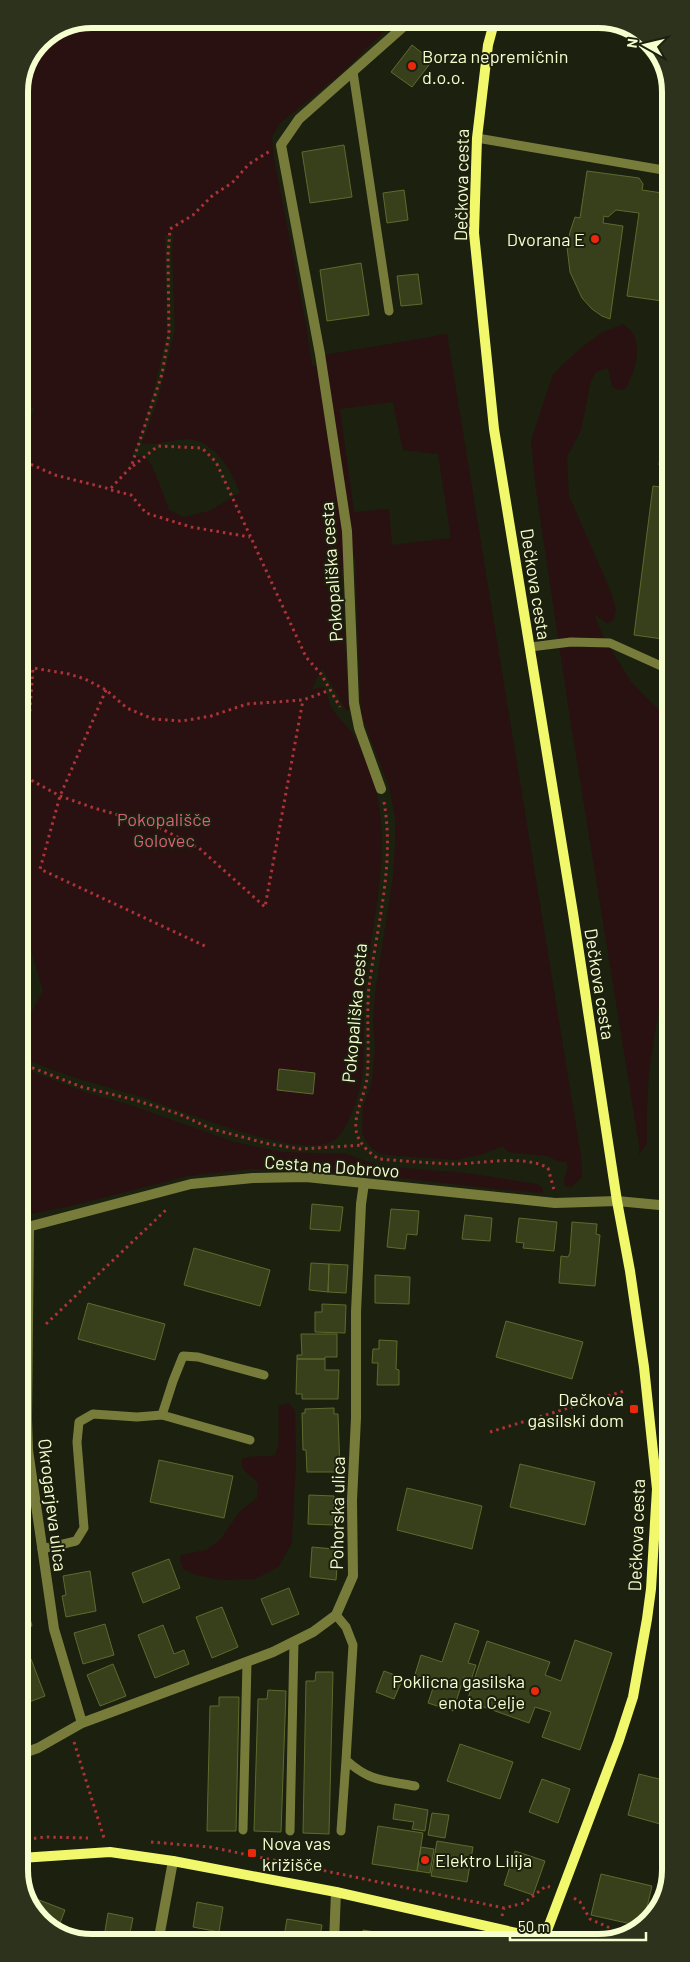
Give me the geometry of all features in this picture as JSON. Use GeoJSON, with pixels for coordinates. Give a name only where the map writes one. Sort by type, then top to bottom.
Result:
{"type":"FeatureCollection","features":[{"type":"Feature","properties":{"kind":"street"},"geometry":{"type":"LineString","coordinates":[[281,145],[299,119],[402,28]]}},
{"type":"Feature","properties":{"kind":"street","name":"Dečkova cesta"},"geometry":{"type":"LineString","coordinates":[[493,28],[488,45],[476,138],[474,233],[494,429],[617,1201],[630,1271],[644,1367],[657,1489],[651,1589],[632,1697],[619,1740],[548,1934]]}},
{"type":"Feature","properties":{"kind":"street","name":"Pokopališka cesta"},"geometry":{"type":"LineString","coordinates":[[281,145],[320,354],[347,531],[354,703],[359,728],[382,789]]}},
{"type":"Feature","properties":{"kind":"street","name":"Cesta na Dobrovo"},"geometry":{"type":"LineString","coordinates":[[28,1227],[191,1184],[253,1178],[297,1177],[555,1203],[617,1201],[662,1205]]}},
{"type":"Feature","properties":{"kind":"street","name":"Pohorska ulica"},"geometry":{"type":"LineString","coordinates":[[28,1752],[38,1748],[82,1723],[247,1662],[294,1642],[313,1632],[336,1615],[353,1576],[356,1312],[361,1204],[364,1183]]}},
{"type":"Feature","properties":{"kind":"street","name":"Okrogarjeva ulica"},"geometry":{"type":"LineString","coordinates":[[28,1468],[54,1629],[82,1723]]}},
{"type":"Feature","properties":{"kind":"street"},"geometry":{"type":"LineString","coordinates":[[28,1858],[110,1852],[173,1861],[336,1892],[520,1934]]}},
{"type":"Feature","properties":{"kind":"street"},"geometry":{"type":"LineString","coordinates":[[160,1934],[173,1861]]}},
{"type":"Feature","properties":{"kind":"street"},"geometry":{"type":"LineString","coordinates":[[334,1934],[336,1892]]}},
{"type":"Feature","properties":{"kind":"lane"},"geometry":{"type":"LineString","coordinates":[[353,72],[389,311]]}},
{"type":"Feature","properties":{"kind":"lane"},"geometry":{"type":"LineString","coordinates":[[476,138],[662,170]]}},
{"type":"Feature","properties":{"kind":"lane"},"geometry":{"type":"LineString","coordinates":[[530,647],[571,642],[610,643],[662,666]]}},
{"type":"Feature","properties":{"kind":"lane"},"geometry":{"type":"LineString","coordinates":[[162,1415],[172,1381],[183,1356],[198,1357],[264,1375]]}},
{"type":"Feature","properties":{"kind":"lane"},"geometry":{"type":"LineString","coordinates":[[42,1549],[76,1541],[84,1528],[77,1442],[79,1422],[93,1414],[137,1417],[162,1415],[250,1440]]}},
{"type":"Feature","properties":{"kind":"lane"},"geometry":{"type":"LineString","coordinates":[[336,1615],[346,1627],[353,1645],[341,1831]]}},
{"type":"Feature","properties":{"kind":"lane"},"geometry":{"type":"LineString","coordinates":[[290,1831],[294,1642]]}},
{"type":"Feature","properties":{"kind":"lane"},"geometry":{"type":"LineString","coordinates":[[243,1830],[247,1662]]}},
{"type":"Feature","properties":{"kind":"lane"},"geometry":{"type":"LineString","coordinates":[[346,1760],[359,1772],[371,1778],[415,1786]]}},
{"type":"Feature","properties":{"kind":"path"},"geometry":{"type":"LineString","coordinates":[[131,467],[162,374],[169,334],[168,255],[170,230],[193,214],[213,195],[232,183],[249,164],[281,145]]}},
{"type":"Feature","properties":{"kind":"path"},"geometry":{"type":"LineString","coordinates":[[110,489],[131,467],[158,446],[202,448],[216,462],[306,657],[321,674],[344,712],[359,728]]}},
{"type":"Feature","properties":{"kind":"path"},"geometry":{"type":"LineString","coordinates":[[28,463],[55,475],[131,495],[146,513],[191,527],[250,537]]}},
{"type":"Feature","properties":{"kind":"path"},"geometry":{"type":"LineString","coordinates":[[28,728],[33,668],[69,674],[106,690],[127,708],[153,719],[182,721],[211,716],[247,704],[303,700],[330,690]]}},
{"type":"Feature","properties":{"kind":"path"},"geometry":{"type":"LineString","coordinates":[[106,690],[60,796],[40,869],[205,946]]}},
{"type":"Feature","properties":{"kind":"path"},"geometry":{"type":"LineString","coordinates":[[28,778],[60,796],[154,825],[199,848],[265,907],[303,700]]}},
{"type":"Feature","properties":{"kind":"path","name":"Pokopališka cesta"},"geometry":{"type":"LineString","coordinates":[[363,1145],[356,1127],[367,1080],[369,989],[385,886],[387,817],[382,789]]}},
{"type":"Feature","properties":{"kind":"path"},"geometry":{"type":"LineString","coordinates":[[28,1066],[82,1087],[135,1100],[179,1114],[212,1128],[269,1144],[302,1149],[363,1145],[369,1153],[379,1159],[454,1164],[514,1161],[539,1163],[548,1168],[553,1184],[555,1203]]}},
{"type":"Feature","properties":{"kind":"path"},"geometry":{"type":"LineString","coordinates":[[46,1324],[168,1208]]}},
{"type":"Feature","properties":{"kind":"path"},"geometry":{"type":"LineString","coordinates":[[490,1432],[624,1390]]}},
{"type":"Feature","properties":{"kind":"path"},"geometry":{"type":"LineString","coordinates":[[74,1742],[104,1838]]}},
{"type":"Feature","properties":{"kind":"green space","name":"Pokopališče Golovec"},"geometry":{"type":"Polygon","coordinates":[[[91,28],[388,28],[338,76],[280,123],[272,137],[274,158],[306,324],[312,366],[324,364],[324,355],[447,334],[581,1156],[582,1177],[571,1187],[565,1186],[564,1180],[568,1167],[566,1162],[559,1162],[547,1156],[508,1152],[503,1146],[480,1155],[455,1160],[397,1156],[381,1154],[373,1149],[367,1143],[362,1133],[363,1107],[372,1081],[375,1047],[373,1021],[375,993],[393,876],[395,817],[389,787],[361,714],[355,557],[341,571],[349,711],[346,710],[322,668],[312,689],[324,687],[333,710],[358,744],[368,766],[377,795],[381,819],[381,868],[365,988],[362,1077],[356,1102],[343,1130],[333,1141],[315,1145],[292,1144],[265,1138],[235,1130],[135,1095],[91,1083],[28,1059],[28,1019],[43,990],[28,941],[28,416],[33,413],[34,408],[28,405],[28,87],[32,67],[46,46],[67,32],[91,28]],[[174,233],[165,235],[167,335],[140,438],[132,455],[142,457],[150,462],[169,510],[184,517],[209,511],[240,493],[232,475],[220,457],[204,444],[195,440],[185,439],[142,443],[158,400],[175,330],[172,253],[174,233]],[[393,402],[340,409],[354,512],[389,509],[392,545],[451,538],[438,454],[403,450],[393,402]]]}},
{"type":"Feature","properties":{"kind":"green space"},"geometry":{"type":"Polygon","coordinates":[[[623,324],[632,332],[635,338],[637,346],[636,361],[625,389],[618,390],[612,387],[608,368],[596,372],[591,381],[581,430],[567,457],[569,496],[612,594],[616,610],[614,619],[608,624],[594,614],[605,640],[631,682],[659,710],[662,717],[662,987],[649,1072],[647,1143],[639,1155],[639,1145],[570,718],[536,490],[531,441],[553,374],[583,346],[603,332],[623,324]]]}},
{"type":"Feature","properties":{"kind":"green space"},"geometry":{"type":"Polygon","coordinates":[[[28,1070],[82,1091],[133,1106],[234,1142],[281,1152],[347,1154],[379,1166],[466,1173],[537,1184],[543,1188],[541,1193],[364,1174],[252,1169],[188,1176],[67,1207],[28,1214],[28,1070]]]}},
{"type":"Feature","properties":{"kind":"green space"},"geometry":{"type":"Polygon","coordinates":[[[289,1403],[295,1411],[296,1462],[292,1543],[278,1567],[255,1579],[221,1580],[196,1575],[183,1569],[180,1561],[181,1555],[206,1550],[220,1540],[240,1511],[257,1498],[258,1483],[242,1467],[242,1459],[275,1455],[279,1438],[279,1406],[289,1403]]]}},
{"type":"Feature","properties":{"kind":"building","name":"Borza nepremičnin d.o.o."},"geometry":{"type":"Polygon","coordinates":[[[412,45],[432,61],[412,87],[391,72],[412,45]]]}},
{"type":"Feature","properties":{"kind":"building"},"geometry":{"type":"Polygon","coordinates":[[[344,145],[352,197],[310,203],[302,152],[344,145]]]}},
{"type":"Feature","properties":{"kind":"building","name":"Dvorana E"},"geometry":{"type":"Polygon","coordinates":[[[587,171],[639,178],[643,184],[642,190],[662,193],[662,301],[627,296],[639,213],[616,210],[608,217],[604,216],[603,223],[623,226],[610,319],[592,309],[582,298],[570,272],[567,247],[575,217],[580,218],[587,171]]]}},
{"type":"Feature","properties":{"kind":"building"},"geometry":{"type":"Polygon","coordinates":[[[404,190],[408,220],[387,223],[383,193],[404,190]]]}},
{"type":"Feature","properties":{"kind":"building"},"geometry":{"type":"Polygon","coordinates":[[[361,263],[369,315],[327,321],[320,270],[361,263]]]}},
{"type":"Feature","properties":{"kind":"building"},"geometry":{"type":"Polygon","coordinates":[[[418,274],[422,304],[401,306],[397,276],[418,274]]]}},
{"type":"Feature","properties":{"kind":"building"},"geometry":{"type":"Polygon","coordinates":[[[662,441],[662,465],[659,465],[662,441]]]}},
{"type":"Feature","properties":{"kind":"building"},"geometry":{"type":"Polygon","coordinates":[[[653,486],[662,487],[662,639],[634,635],[653,486]]]}},
{"type":"Feature","properties":{"kind":"building"},"geometry":{"type":"Polygon","coordinates":[[[279,1069],[315,1073],[313,1094],[277,1090],[279,1069]]]}},
{"type":"Feature","properties":{"kind":"building"},"geometry":{"type":"Polygon","coordinates":[[[312,1204],[343,1207],[340,1231],[310,1229],[312,1204]]]}},
{"type":"Feature","properties":{"kind":"building"},"geometry":{"type":"Polygon","coordinates":[[[391,1209],[419,1211],[417,1235],[407,1234],[405,1249],[387,1247],[391,1209]]]}},
{"type":"Feature","properties":{"kind":"building"},"geometry":{"type":"Polygon","coordinates":[[[465,1215],[492,1218],[490,1241],[462,1239],[465,1215]]]}},
{"type":"Feature","properties":{"kind":"building"},"geometry":{"type":"Polygon","coordinates":[[[519,1218],[557,1222],[554,1251],[523,1248],[524,1243],[516,1242],[519,1218]]]}},
{"type":"Feature","properties":{"kind":"building"},"geometry":{"type":"Polygon","coordinates":[[[572,1222],[597,1224],[596,1234],[600,1235],[595,1286],[559,1283],[561,1256],[568,1257],[570,1253],[572,1222]]]}},
{"type":"Feature","properties":{"kind":"building"},"geometry":{"type":"Polygon","coordinates":[[[194,1248],[270,1270],[260,1306],[184,1285],[194,1248]]]}},
{"type":"Feature","properties":{"kind":"building"},"geometry":{"type":"Polygon","coordinates":[[[311,1263],[329,1264],[328,1292],[309,1290],[311,1263]]]}},
{"type":"Feature","properties":{"kind":"building"},"geometry":{"type":"Polygon","coordinates":[[[329,1264],[348,1265],[346,1293],[328,1292],[329,1264]]]}},
{"type":"Feature","properties":{"kind":"building"},"geometry":{"type":"Polygon","coordinates":[[[375,1275],[410,1277],[409,1304],[375,1303],[375,1275]]]}},
{"type":"Feature","properties":{"kind":"building"},"geometry":{"type":"Polygon","coordinates":[[[88,1303],[165,1324],[155,1360],[78,1339],[88,1303]]]}},
{"type":"Feature","properties":{"kind":"building"},"geometry":{"type":"Polygon","coordinates":[[[322,1304],[346,1305],[345,1333],[315,1332],[315,1312],[322,1312],[322,1304]]]}},
{"type":"Feature","properties":{"kind":"building"},"geometry":{"type":"Polygon","coordinates":[[[506,1321],[583,1342],[572,1379],[496,1357],[506,1321]]]}},
{"type":"Feature","properties":{"kind":"building"},"geometry":{"type":"Polygon","coordinates":[[[301,1334],[337,1334],[337,1357],[297,1359],[297,1355],[302,1355],[301,1334]]]}},
{"type":"Feature","properties":{"kind":"building"},"geometry":{"type":"Polygon","coordinates":[[[379,1340],[397,1341],[396,1369],[399,1370],[399,1385],[377,1385],[378,1363],[372,1363],[373,1349],[379,1349],[379,1340]]]}},
{"type":"Feature","properties":{"kind":"building"},"geometry":{"type":"Polygon","coordinates":[[[297,1359],[325,1359],[325,1370],[339,1370],[338,1399],[302,1399],[302,1394],[296,1394],[297,1359]]]}},
{"type":"Feature","properties":{"kind":"building"},"geometry":{"type":"Polygon","coordinates":[[[334,1408],[334,1414],[338,1414],[340,1472],[307,1472],[306,1450],[303,1450],[302,1413],[305,1413],[305,1409],[334,1408]]]}},
{"type":"Feature","properties":{"kind":"building"},"geometry":{"type":"Polygon","coordinates":[[[159,1460],[233,1476],[224,1518],[150,1502],[159,1460]]]}},
{"type":"Feature","properties":{"kind":"building"},"geometry":{"type":"Polygon","coordinates":[[[520,1464],[595,1482],[585,1525],[510,1507],[520,1464]]]}},
{"type":"Feature","properties":{"kind":"building"},"geometry":{"type":"Polygon","coordinates":[[[407,1488],[482,1506],[472,1549],[397,1530],[407,1488]]]}},
{"type":"Feature","properties":{"kind":"building"},"geometry":{"type":"Polygon","coordinates":[[[309,1495],[334,1496],[333,1525],[308,1524],[309,1495]]]}},
{"type":"Feature","properties":{"kind":"building"},"geometry":{"type":"Polygon","coordinates":[[[312,1547],[334,1549],[334,1556],[338,1556],[336,1580],[310,1577],[312,1547]]]}},
{"type":"Feature","properties":{"kind":"building"},"geometry":{"type":"Polygon","coordinates":[[[169,1559],[180,1588],[143,1603],[132,1573],[169,1559]]]}},
{"type":"Feature","properties":{"kind":"building"},"geometry":{"type":"Polygon","coordinates":[[[90,1571],[96,1611],[66,1617],[62,1596],[66,1595],[63,1576],[90,1571]]]}},
{"type":"Feature","properties":{"kind":"building"},"geometry":{"type":"Polygon","coordinates":[[[289,1588],[299,1614],[272,1625],[261,1599],[289,1588]]]}},
{"type":"Feature","properties":{"kind":"building"},"geometry":{"type":"Polygon","coordinates":[[[222,1607],[238,1647],[212,1658],[196,1617],[222,1607]]]}},
{"type":"Feature","properties":{"kind":"building"},"geometry":{"type":"Polygon","coordinates":[[[28,1611],[32,1626],[28,1627],[28,1611]]]}},
{"type":"Feature","properties":{"kind":"building"},"geometry":{"type":"Polygon","coordinates":[[[455,1623],[479,1631],[468,1663],[476,1665],[471,1680],[464,1677],[453,1711],[428,1703],[433,1688],[413,1681],[421,1655],[442,1662],[455,1623]]]}},
{"type":"Feature","properties":{"kind":"building"},"geometry":{"type":"Polygon","coordinates":[[[105,1624],[114,1655],[83,1664],[74,1633],[105,1624]]]}},
{"type":"Feature","properties":{"kind":"building"},"geometry":{"type":"Polygon","coordinates":[[[163,1625],[174,1654],[184,1650],[189,1664],[155,1678],[138,1635],[163,1625]]]}},
{"type":"Feature","properties":{"kind":"building","name":"Poklicna gasilska enota Celje"},"geometry":{"type":"Polygon","coordinates":[[[575,1640],[612,1653],[580,1750],[542,1737],[551,1712],[535,1707],[529,1723],[467,1701],[487,1641],[550,1662],[545,1675],[561,1681],[575,1640]]]}},
{"type":"Feature","properties":{"kind":"building"},"geometry":{"type":"Polygon","coordinates":[[[31,1659],[45,1696],[28,1702],[28,1660],[31,1659]]]}},
{"type":"Feature","properties":{"kind":"building"},"geometry":{"type":"Polygon","coordinates":[[[113,1664],[126,1696],[100,1706],[87,1675],[113,1664]]]}},
{"type":"Feature","properties":{"kind":"building"},"geometry":{"type":"Polygon","coordinates":[[[384,1671],[403,1678],[394,1699],[376,1692],[384,1671]]]}},
{"type":"Feature","properties":{"kind":"building"},"geometry":{"type":"Polygon","coordinates":[[[316,1672],[333,1672],[329,1834],[303,1833],[306,1681],[315,1681],[316,1672]]]}},
{"type":"Feature","properties":{"kind":"building"},"geometry":{"type":"Polygon","coordinates":[[[268,1690],[286,1691],[281,1832],[254,1831],[258,1699],[267,1699],[268,1690]]]}},
{"type":"Feature","properties":{"kind":"building"},"geometry":{"type":"Polygon","coordinates":[[[219,1697],[239,1697],[236,1831],[207,1831],[210,1706],[219,1706],[219,1697]]]}},
{"type":"Feature","properties":{"kind":"building"},"geometry":{"type":"Polygon","coordinates":[[[460,1744],[513,1762],[500,1799],[447,1781],[460,1744]]]}},
{"type":"Feature","properties":{"kind":"building"},"geometry":{"type":"Polygon","coordinates":[[[639,1774],[662,1780],[662,1824],[628,1815],[639,1774]]]}},
{"type":"Feature","properties":{"kind":"building"},"geometry":{"type":"Polygon","coordinates":[[[542,1779],[570,1789],[558,1823],[529,1812],[542,1779]]]}},
{"type":"Feature","properties":{"kind":"building"},"geometry":{"type":"Polygon","coordinates":[[[395,1804],[428,1810],[425,1831],[412,1829],[414,1822],[393,1819],[395,1804]]]}},
{"type":"Feature","properties":{"kind":"building"},"geometry":{"type":"Polygon","coordinates":[[[432,1813],[449,1815],[445,1838],[428,1835],[432,1813]]]}},
{"type":"Feature","properties":{"kind":"building"},"geometry":{"type":"Polygon","coordinates":[[[378,1826],[423,1833],[417,1871],[372,1864],[378,1826]]]}},
{"type":"Feature","properties":{"kind":"building"},"geometry":{"type":"Polygon","coordinates":[[[437,1841],[473,1847],[467,1882],[431,1876],[437,1841]]]}},
{"type":"Feature","properties":{"kind":"building","name":"Elektro Lilija"},"geometry":{"type":"Polygon","coordinates":[[[421,1847],[434,1849],[430,1873],[417,1871],[421,1847]]]}},
{"type":"Feature","properties":{"kind":"building"},"geometry":{"type":"Polygon","coordinates":[[[515,1851],[545,1861],[533,1895],[504,1885],[515,1851]]]}},
{"type":"Feature","properties":{"kind":"building"},"geometry":{"type":"Polygon","coordinates":[[[601,1874],[652,1886],[645,1914],[633,1924],[591,1915],[601,1874]]]}},
{"type":"Feature","properties":{"kind":"building"},"geometry":{"type":"Polygon","coordinates":[[[34,1899],[65,1910],[59,1926],[43,1913],[34,1899]]]}},
{"type":"Feature","properties":{"kind":"building"},"geometry":{"type":"Polygon","coordinates":[[[197,1902],[223,1907],[219,1932],[193,1927],[197,1902]]]}},
{"type":"Feature","properties":{"kind":"building"},"geometry":{"type":"Polygon","coordinates":[[[108,1913],[133,1918],[130,1934],[104,1934],[108,1913]]]}},
{"type":"Feature","properties":{"kind":"building"},"geometry":{"type":"Polygon","coordinates":[[[287,1919],[322,1925],[320,1934],[284,1934],[287,1919]]]}},
{"type":"Feature","properties":{"kind":"building"},"geometry":{"type":"Polygon","coordinates":[[[363,1930],[387,1934],[362,1934],[363,1930]]]}},
{"type":"Feature","properties":{"kind":"place","name":"Borza nepremičnin d.o.o."},"geometry":{"type":"Point","coordinates":[412,66]}},
{"type":"Feature","properties":{"kind":"place","name":"Dvorana E"},"geometry":{"type":"Point","coordinates":[595,239]}},
{"type":"Feature","properties":{"kind":"place","name":"Dečkova gasilski dom"},"geometry":{"type":"Point","coordinates":[634,1409]}},
{"type":"Feature","properties":{"kind":"place","name":"Poklicna gasilska enota Celje"},"geometry":{"type":"Point","coordinates":[535,1691]}},
{"type":"Feature","properties":{"kind":"place","name":"Nova vas križišče"},"geometry":{"type":"Point","coordinates":[252,1853]}},
{"type":"Feature","properties":{"kind":"place","name":"Elektro Lilija"},"geometry":{"type":"Point","coordinates":[425,1860]}}]}
